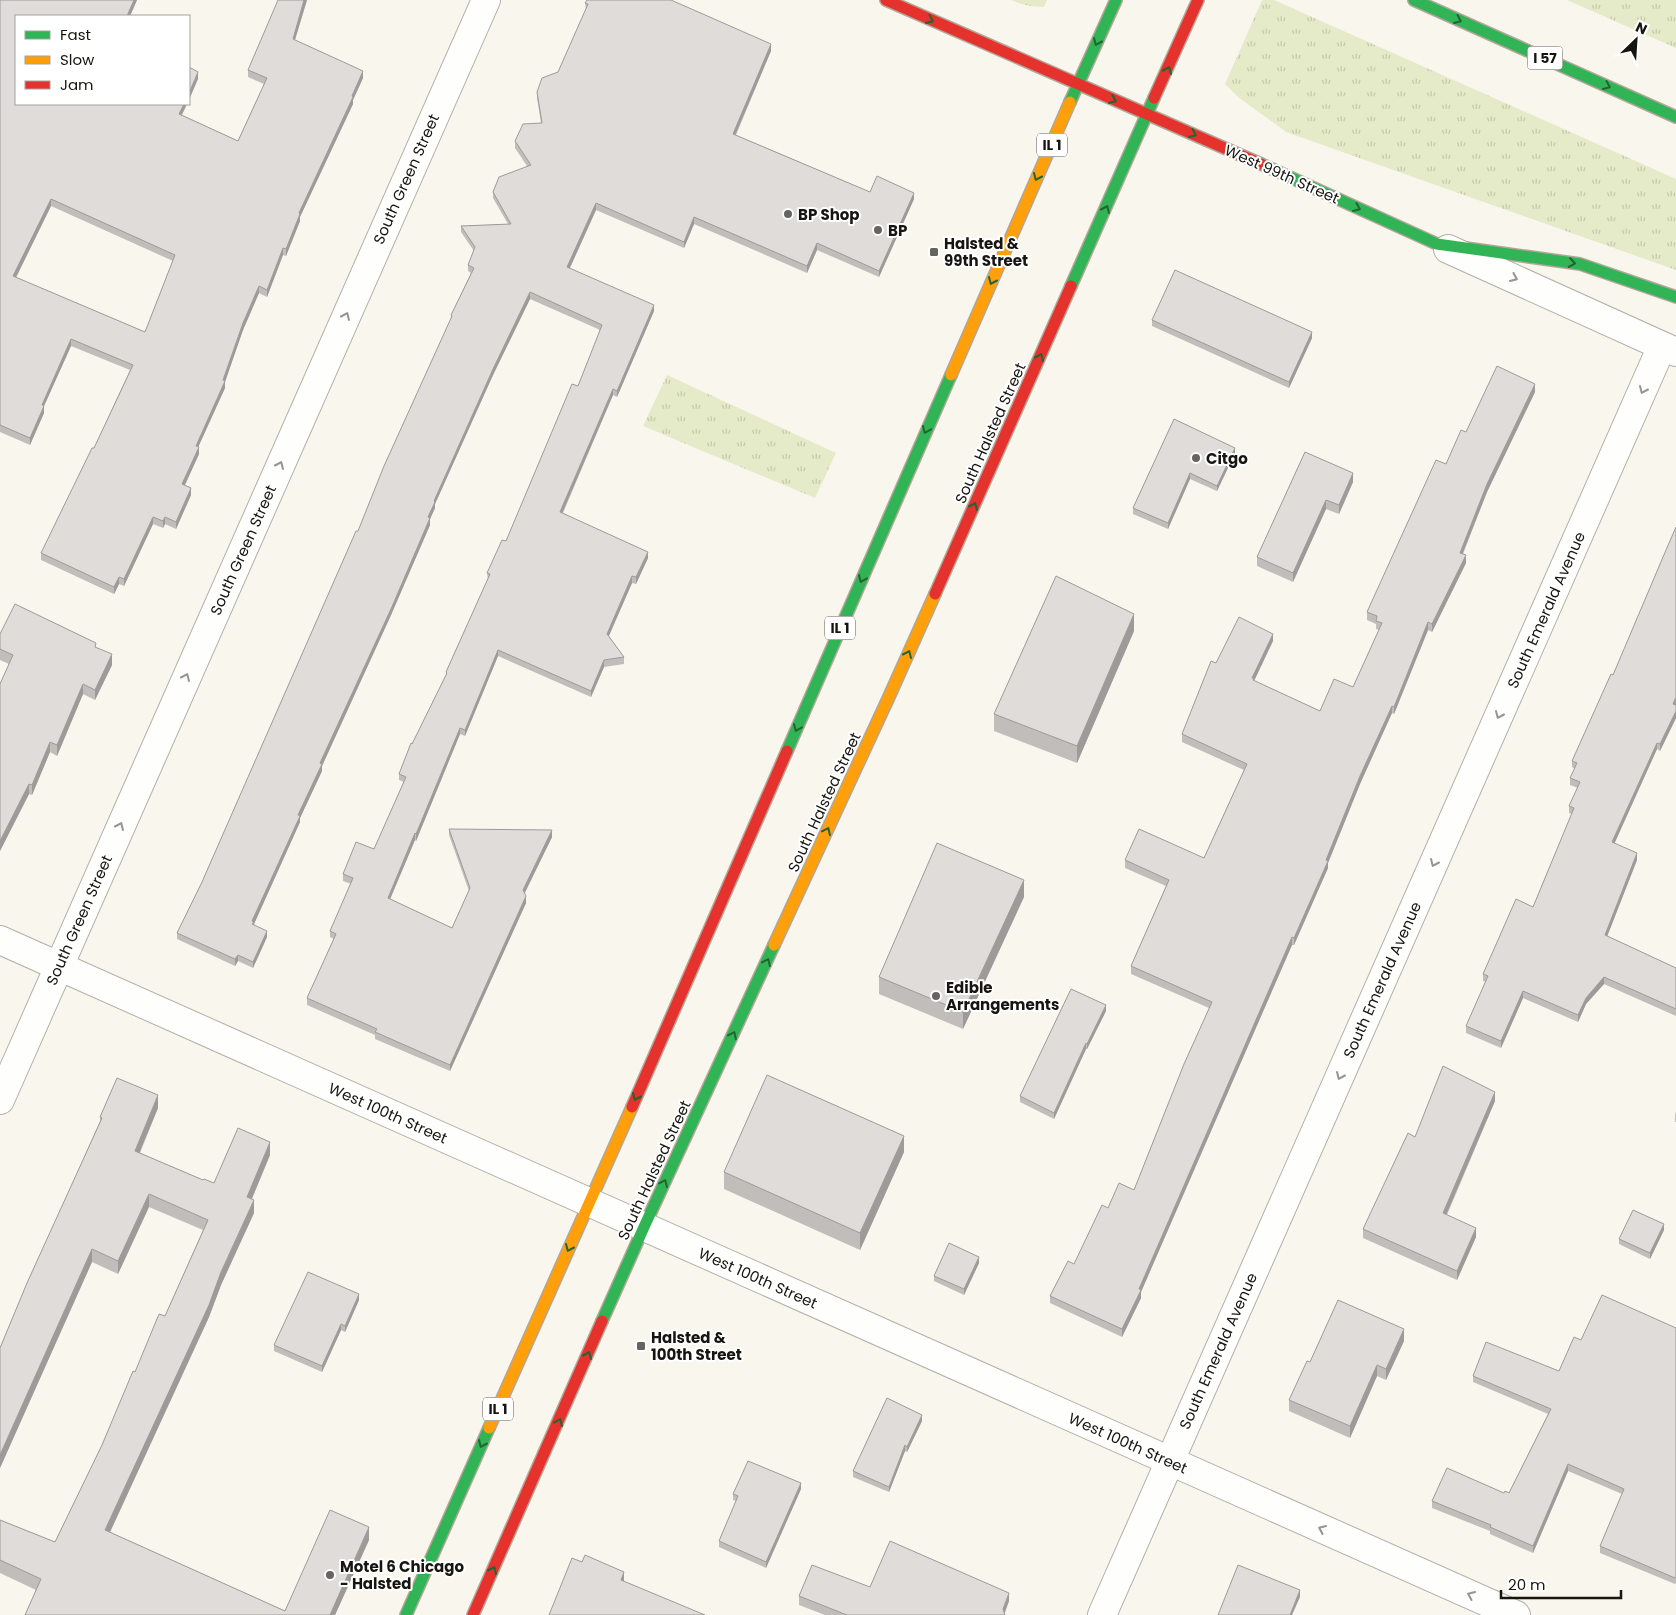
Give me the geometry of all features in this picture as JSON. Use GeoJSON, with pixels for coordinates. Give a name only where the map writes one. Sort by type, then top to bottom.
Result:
{"type":"FeatureCollection","features":[{"type":"Feature","properties":{"kind":"main road","name":"West 99th Street"},"geometry":{"type":"LineString","coordinates":[[886,0],[1437,244]]}},
{"type":"Feature","properties":{"kind":"main road","name":"IL 1"},"geometry":{"type":"LineString","coordinates":[[406,1615],[589,1203],[1116,0]]}},
{"type":"Feature","properties":{"kind":"main road","name":"South Halsted Street"},"geometry":{"type":"LineString","coordinates":[[473,1615],[644,1227],[888,699],[1198,0]]}},
{"type":"Feature","properties":{"kind":"main road","name":"I 57"},"geometry":{"type":"LineString","coordinates":[[1414,0],[1676,117]]}},
{"type":"Feature","properties":{"kind":"main road"},"geometry":{"type":"LineString","coordinates":[[1437,244],[1580,264],[1676,297]]}},
{"type":"Feature","properties":{"kind":"street","name":"South Green Street"},"geometry":{"type":"LineString","coordinates":[[0,1100],[486,0]]}},
{"type":"Feature","properties":{"kind":"street","name":"West 99th Street"},"geometry":{"type":"LineString","coordinates":[[1437,244],[1669,349]]}},
{"type":"Feature","properties":{"kind":"street","name":"South Emerald Avenue"},"geometry":{"type":"LineString","coordinates":[[1102,1615],[1669,349]]}},
{"type":"Feature","properties":{"kind":"street","name":"West 100th Street"},"geometry":{"type":"LineString","coordinates":[[0,940],[1516,1615]]}},
{"type":"Feature","properties":{"kind":"green space"},"geometry":{"type":"Polygon","coordinates":[[[1011,0],[1047,0],[1044,7],[1035,7],[1011,0]]]}},
{"type":"Feature","properties":{"kind":"green space"},"geometry":{"type":"Polygon","coordinates":[[[1262,0],[1274,0],[1676,179],[1676,270],[1286,132],[1238,97],[1225,84],[1262,0]]]}},
{"type":"Feature","properties":{"kind":"green space"},"geometry":{"type":"Polygon","coordinates":[[[1567,0],[1676,0],[1676,48],[1567,0]]]}},
{"type":"Feature","properties":{"kind":"green space"},"geometry":{"type":"Polygon","coordinates":[[[667,375],[836,453],[815,498],[643,426],[667,375]]]}},
{"type":"Feature","properties":{"kind":"building"},"geometry":{"type":"Polygon","coordinates":[[[0,0],[134,0],[127,15],[15,15],[15,105],[184,105],[179,114],[238,141],[267,78],[248,70],[278,0],[304,0],[293,39],[363,71],[353,97],[299,213],[286,249],[283,248],[267,290],[259,286],[243,323],[223,380],[225,381],[196,446],[199,447],[182,484],[191,488],[176,522],[165,517],[163,521],[153,517],[124,579],[119,577],[114,587],[41,553],[133,365],[71,339],[42,405],[44,406],[30,438],[0,425],[0,0]],[[51,199],[13,276],[145,332],[175,255],[51,199]]]}},
{"type":"Feature","properties":{"kind":"building"},"geometry":{"type":"Polygon","coordinates":[[[587,0],[671,0],[771,44],[733,134],[870,192],[877,176],[914,193],[879,271],[817,243],[807,266],[694,217],[684,242],[596,203],[567,267],[654,305],[617,391],[613,389],[560,512],[648,552],[636,577],[632,576],[607,634],[624,657],[604,660],[591,691],[498,650],[465,730],[460,728],[388,898],[452,928],[470,888],[449,829],[552,830],[523,890],[526,896],[450,1065],[375,1032],[377,1029],[307,998],[336,934],[330,931],[353,878],[343,874],[356,842],[374,849],[406,777],[399,774],[411,743],[447,673],[490,574],[487,573],[502,540],[506,541],[572,384],[578,386],[602,325],[598,323],[530,292],[434,501],[428,517],[430,518],[391,609],[320,763],[322,764],[298,815],[300,816],[252,921],[254,922],[252,924],[267,931],[253,962],[238,955],[235,959],[177,933],[202,882],[356,531],[358,531],[384,466],[474,268],[468,265],[475,247],[461,226],[511,224],[493,192],[499,177],[531,165],[515,141],[523,124],[542,123],[537,92],[542,78],[558,72],[588,4],[585,3],[587,0]]]}},
{"type":"Feature","properties":{"kind":"building"},"geometry":{"type":"Polygon","coordinates":[[[190,68],[198,72],[190,91],[190,68]]]}},
{"type":"Feature","properties":{"kind":"building"},"geometry":{"type":"Polygon","coordinates":[[[1175,270],[1312,332],[1289,382],[1152,320],[1175,270]]]}},
{"type":"Feature","properties":{"kind":"building"},"geometry":{"type":"Polygon","coordinates":[[[1497,366],[1535,384],[1487,484],[1460,553],[1466,555],[1432,624],[1428,622],[1394,707],[1392,706],[1360,776],[1326,860],[1328,861],[1294,938],[1292,937],[1139,1289],[1141,1290],[1122,1329],[1050,1296],[1068,1261],[1074,1264],[1102,1205],[1108,1208],[1119,1183],[1134,1190],[1184,1064],[1212,1002],[1131,966],[1169,880],[1125,860],[1139,829],[1204,858],[1247,764],[1182,734],[1211,661],[1216,663],[1239,617],[1273,634],[1252,678],[1254,678],[1253,680],[1320,711],[1334,679],[1353,687],[1382,623],[1376,621],[1377,616],[1367,612],[1436,460],[1446,464],[1461,430],[1466,432],[1497,366]]]}},
{"type":"Feature","properties":{"kind":"building"},"geometry":{"type":"Polygon","coordinates":[[[1174,419],[1235,448],[1217,486],[1190,473],[1168,523],[1133,508],[1174,419]]]}},
{"type":"Feature","properties":{"kind":"building"},"geometry":{"type":"Polygon","coordinates":[[[1305,452],[1353,473],[1339,505],[1326,500],[1293,573],[1257,557],[1305,452]]]}},
{"type":"Feature","properties":{"kind":"building"},"geometry":{"type":"Polygon","coordinates":[[[1676,527],[1676,697],[1673,704],[1676,705],[1676,711],[1660,744],[1657,743],[1612,842],[1637,853],[1605,935],[1676,968],[1676,1009],[1604,977],[1586,998],[1578,1015],[1523,991],[1501,1041],[1466,1026],[1488,976],[1483,974],[1516,899],[1533,907],[1574,808],[1569,806],[1580,782],[1570,778],[1577,763],[1572,761],[1611,674],[1613,675],[1676,527]]]}},
{"type":"Feature","properties":{"kind":"building"},"geometry":{"type":"Polygon","coordinates":[[[1056,576],[1134,614],[1077,746],[994,714],[1056,576]]]}},
{"type":"Feature","properties":{"kind":"building"},"geometry":{"type":"Polygon","coordinates":[[[15,604],[96,643],[95,647],[112,654],[95,690],[83,684],[57,745],[50,742],[32,785],[29,784],[0,841],[0,684],[13,655],[0,649],[0,634],[15,604]]]}},
{"type":"Feature","properties":{"kind":"building"},"geometry":{"type":"Polygon","coordinates":[[[937,843],[1024,880],[963,1012],[879,977],[937,843]]]}},
{"type":"Feature","properties":{"kind":"building"},"geometry":{"type":"Polygon","coordinates":[[[1071,989],[1106,1005],[1086,1043],[1054,1113],[1020,1096],[1071,989]]]}},
{"type":"Feature","properties":{"kind":"building"},"geometry":{"type":"Polygon","coordinates":[[[1443,1066],[1495,1092],[1443,1213],[1476,1228],[1457,1271],[1363,1229],[1408,1133],[1415,1137],[1443,1066]]]}},
{"type":"Feature","properties":{"kind":"building"},"geometry":{"type":"Polygon","coordinates":[[[767,1075],[904,1136],[860,1233],[724,1172],[767,1075]]]}},
{"type":"Feature","properties":{"kind":"building"},"geometry":{"type":"Polygon","coordinates":[[[117,1078],[158,1095],[135,1151],[203,1180],[214,1183],[238,1128],[270,1142],[247,1197],[254,1200],[221,1272],[209,1305],[105,1530],[285,1611],[330,1510],[369,1527],[330,1615],[25,1615],[41,1579],[0,1560],[0,1520],[55,1542],[102,1445],[159,1314],[165,1316],[208,1220],[149,1194],[118,1261],[92,1249],[0,1455],[0,1348],[27,1283],[102,1118],[100,1117],[117,1078]]]}},
{"type":"Feature","properties":{"kind":"building"},"geometry":{"type":"Polygon","coordinates":[[[1633,1210],[1664,1224],[1650,1253],[1619,1239],[1633,1210]]]}},
{"type":"Feature","properties":{"kind":"building"},"geometry":{"type":"Polygon","coordinates":[[[949,1243],[979,1257],[964,1289],[934,1276],[949,1243]]]}},
{"type":"Feature","properties":{"kind":"building"},"geometry":{"type":"Polygon","coordinates":[[[308,1272],[359,1294],[345,1326],[341,1324],[322,1366],[274,1345],[308,1272]]]}},
{"type":"Feature","properties":{"kind":"building"},"geometry":{"type":"Polygon","coordinates":[[[1602,1295],[1676,1328],[1675,1578],[1600,1546],[1624,1489],[1568,1464],[1533,1546],[1490,1527],[1491,1525],[1432,1501],[1447,1468],[1504,1493],[1505,1491],[1509,1493],[1551,1409],[1473,1376],[1486,1342],[1559,1371],[1574,1337],[1581,1340],[1602,1295]]]}},
{"type":"Feature","properties":{"kind":"building"},"geometry":{"type":"Polygon","coordinates":[[[1338,1300],[1404,1329],[1386,1369],[1377,1365],[1350,1426],[1289,1400],[1307,1361],[1310,1362],[1338,1300]]]}},
{"type":"Feature","properties":{"kind":"building"},"geometry":{"type":"Polygon","coordinates":[[[887,1398],[922,1415],[907,1447],[905,1445],[889,1487],[853,1471],[887,1398]]]}},
{"type":"Feature","properties":{"kind":"building"},"geometry":{"type":"Polygon","coordinates":[[[748,1461],[801,1483],[766,1562],[719,1541],[738,1496],[733,1494],[748,1461]]]}},
{"type":"Feature","properties":{"kind":"building"},"geometry":{"type":"Polygon","coordinates":[[[890,1541],[1009,1593],[1003,1609],[1005,1615],[847,1615],[799,1596],[812,1565],[870,1587],[890,1541]]]}},
{"type":"Feature","properties":{"kind":"building"},"geometry":{"type":"Polygon","coordinates":[[[585,1555],[624,1572],[621,1580],[705,1615],[549,1615],[572,1558],[582,1562],[585,1555]]]}},
{"type":"Feature","properties":{"kind":"building"},"geometry":{"type":"Polygon","coordinates":[[[1238,1565],[1300,1590],[1290,1615],[1218,1615],[1238,1565]]]}},
{"type":"Feature","properties":{"kind":"traffic: fast"},"geometry":{"type":"LineString","coordinates":[[1070,102],[1116,0]]}},
{"type":"Feature","properties":{"kind":"traffic: fast"},"geometry":{"type":"LineString","coordinates":[[1414,0],[1676,117]]}},
{"type":"Feature","properties":{"kind":"traffic: fast"},"geometry":{"type":"LineString","coordinates":[[1071,286],[1154,98]]}},
{"type":"Feature","properties":{"kind":"traffic: fast"},"geometry":{"type":"LineString","coordinates":[[1261,164],[1437,244]]}},
{"type":"Feature","properties":{"kind":"traffic: fast"},"geometry":{"type":"LineString","coordinates":[[1437,244],[1580,264],[1676,297]]}},
{"type":"Feature","properties":{"kind":"traffic: fast"},"geometry":{"type":"LineString","coordinates":[[787,751],[951,375]]}},
{"type":"Feature","properties":{"kind":"traffic: fast"},"geometry":{"type":"LineString","coordinates":[[602,1321],[774,945]]}},
{"type":"Feature","properties":{"kind":"traffic: fast"},"geometry":{"type":"LineString","coordinates":[[406,1615],[489,1428]]}},
{"type":"Feature","properties":{"kind":"traffic: slow"},"geometry":{"type":"LineString","coordinates":[[951,375],[1070,102]]}},
{"type":"Feature","properties":{"kind":"traffic: slow"},"geometry":{"type":"LineString","coordinates":[[774,945],[935,594]]}},
{"type":"Feature","properties":{"kind":"traffic: slow"},"geometry":{"type":"LineString","coordinates":[[489,1428],[632,1107]]}},
{"type":"Feature","properties":{"kind":"traffic: jam"},"geometry":{"type":"LineString","coordinates":[[886,0],[1261,164]]}},
{"type":"Feature","properties":{"kind":"traffic: jam"},"geometry":{"type":"LineString","coordinates":[[1154,98],[1198,0]]}},
{"type":"Feature","properties":{"kind":"traffic: jam"},"geometry":{"type":"LineString","coordinates":[[935,594],[1071,286]]}},
{"type":"Feature","properties":{"kind":"traffic: jam"},"geometry":{"type":"LineString","coordinates":[[632,1107],[787,751]]}},
{"type":"Feature","properties":{"kind":"traffic: jam"},"geometry":{"type":"LineString","coordinates":[[473,1615],[602,1321]]}},
{"type":"Feature","properties":{"kind":"place","name":"BP Shop"},"geometry":{"type":"Point","coordinates":[788,214]}},
{"type":"Feature","properties":{"kind":"place","name":"BP"},"geometry":{"type":"Point","coordinates":[878,230]}},
{"type":"Feature","properties":{"kind":"place","name":"Halsted & 99th Street"},"geometry":{"type":"Point","coordinates":[934,252]}},
{"type":"Feature","properties":{"kind":"place","name":"Citgo"},"geometry":{"type":"Point","coordinates":[1196,458]}},
{"type":"Feature","properties":{"kind":"place","name":"Edible Arrangements"},"geometry":{"type":"Point","coordinates":[936,996]}},
{"type":"Feature","properties":{"kind":"place","name":"Halsted & 100th Street"},"geometry":{"type":"Point","coordinates":[641,1346]}},
{"type":"Feature","properties":{"kind":"place","name":"Motel 6 Chicago - Halsted"},"geometry":{"type":"Point","coordinates":[330,1575]}}]}
